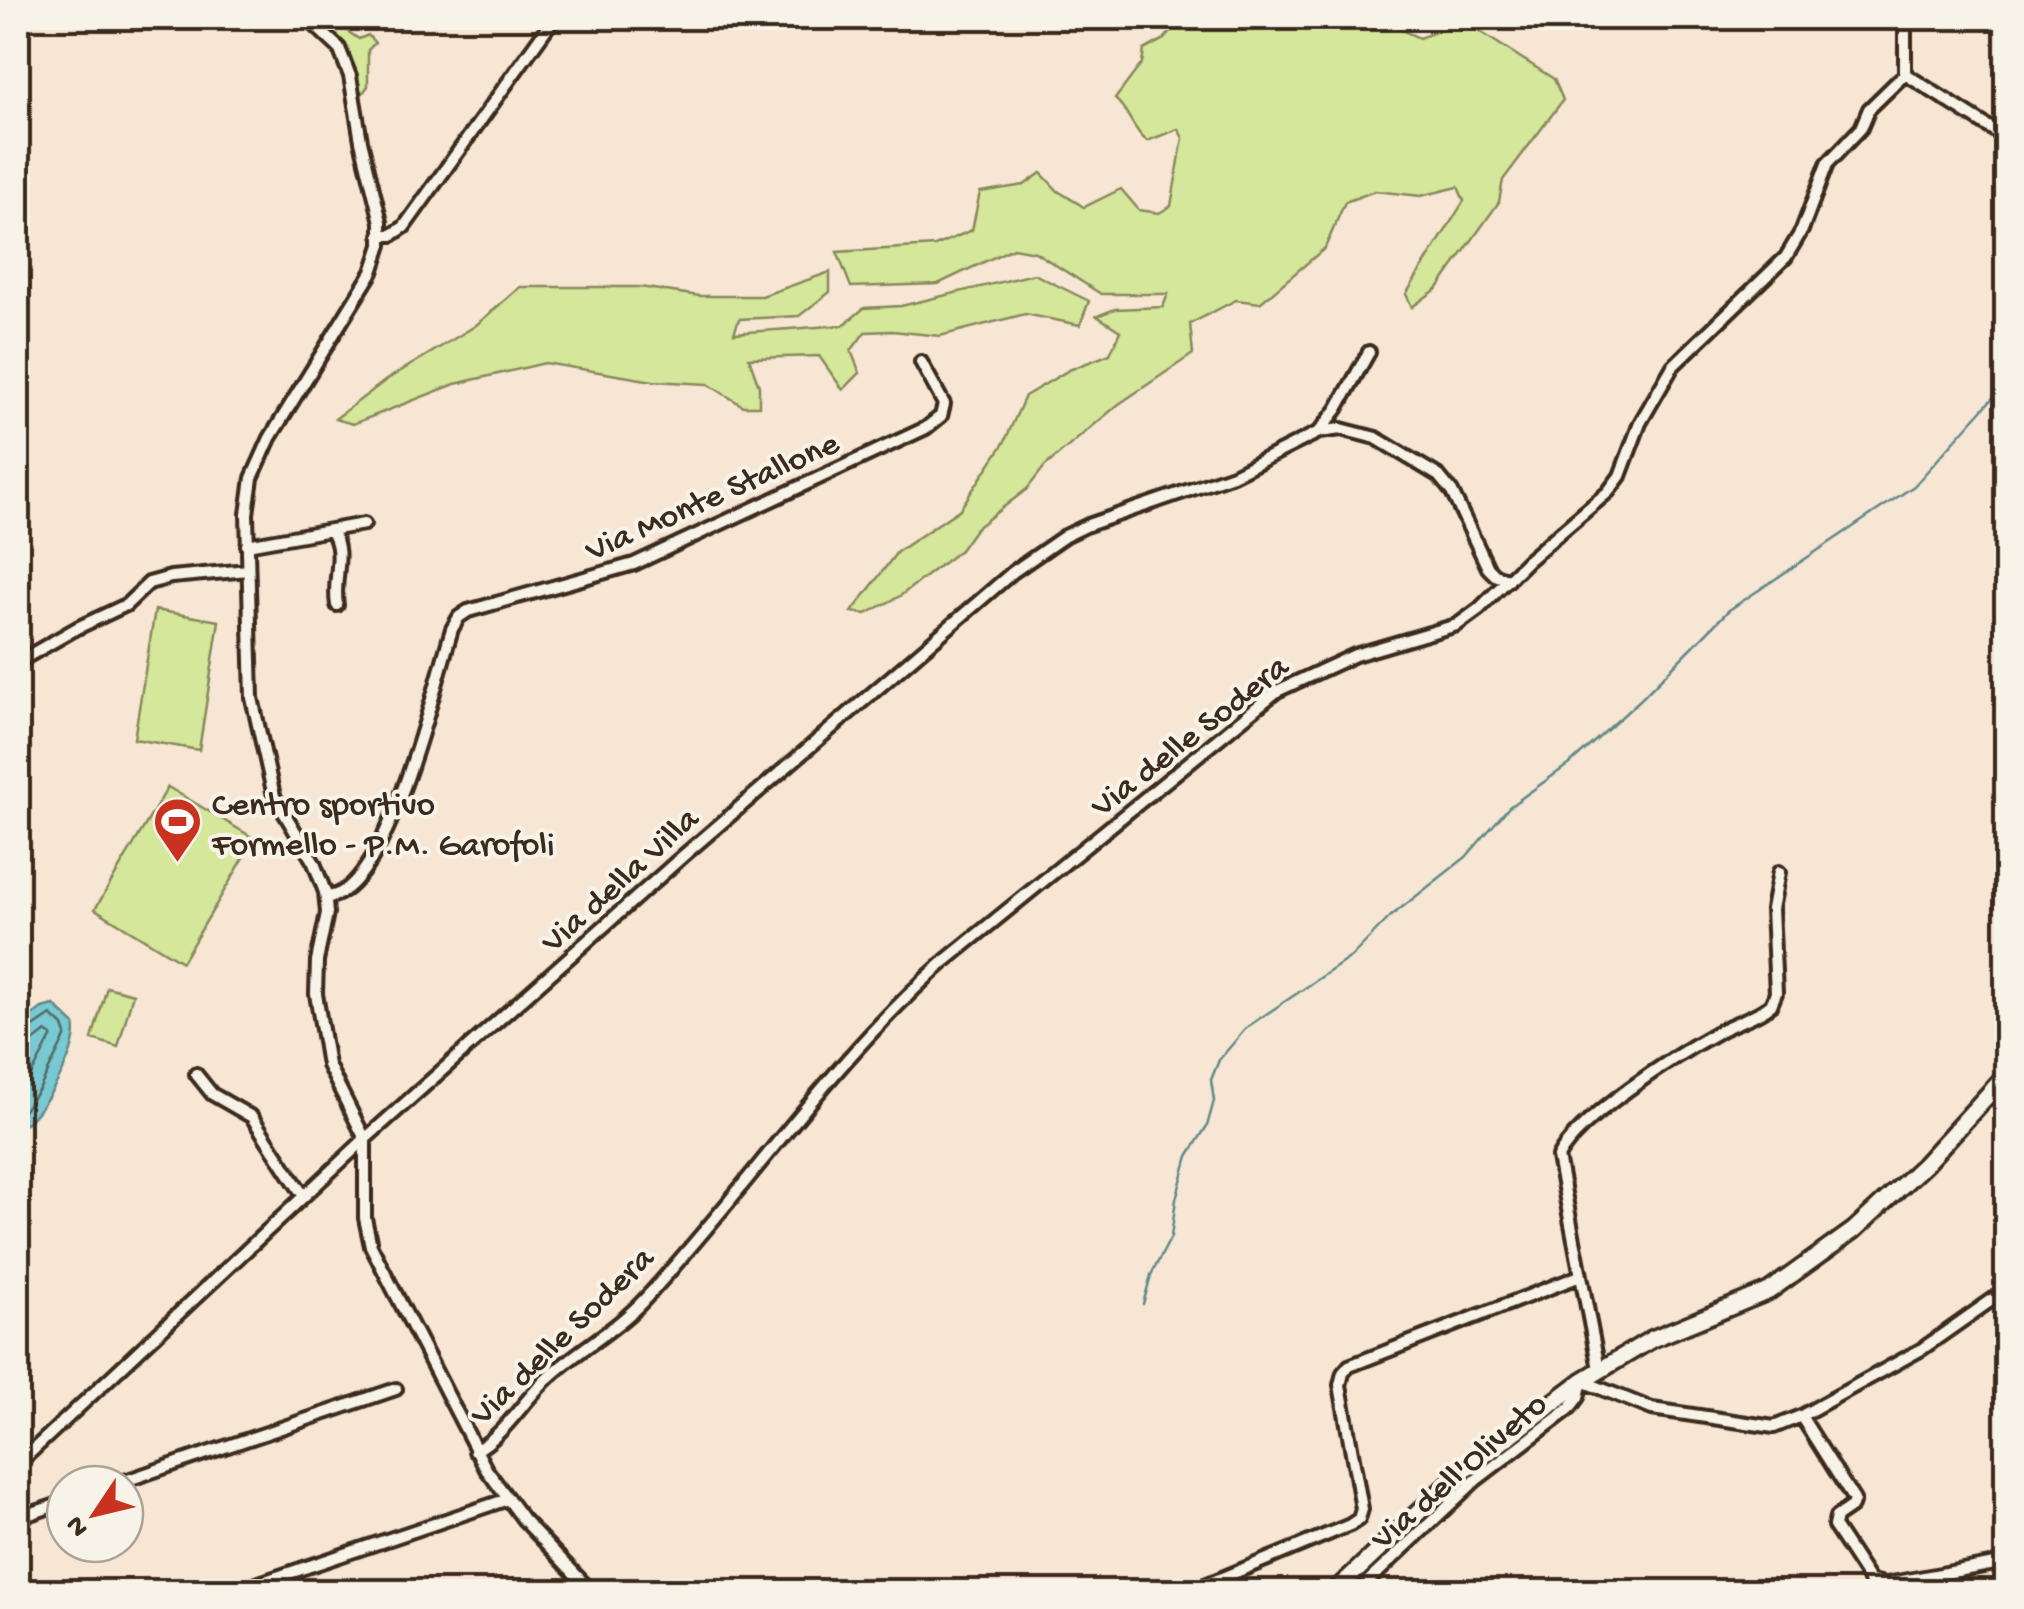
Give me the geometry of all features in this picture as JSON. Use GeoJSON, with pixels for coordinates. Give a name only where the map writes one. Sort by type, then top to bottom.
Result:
{"type":"FeatureCollection","features":[{"type":"Feature","properties":{"kind":"street"},"geometry":{"type":"LineString","coordinates":[[307,18],[336,45],[348,70],[379,214],[380,235],[372,272],[270,438],[256,468],[248,502],[249,676],[270,786],[317,870],[326,898],[328,913],[315,981],[324,1048],[334,1079],[365,1139],[365,1218],[370,1246],[475,1450],[508,1499],[592,1592]]}},
{"type":"Feature","properties":{"kind":"street"},"geometry":{"type":"LineString","coordinates":[[380,235],[392,235],[404,227],[554,18]]}},
{"type":"Feature","properties":{"kind":"street"},"geometry":{"type":"LineString","coordinates":[[1904,18],[1905,74],[2006,138]]}},
{"type":"Feature","properties":{"kind":"street","name":"Via delle Sodera"},"geometry":{"type":"LineString","coordinates":[[475,1450],[493,1439],[554,1372],[640,1305],[805,1109],[946,960],[1277,691],[1302,676],[1366,651],[1453,627],[1480,609],[1617,481],[1640,423],[1672,366],[1786,257],[1802,230],[1827,164],[1861,128],[1869,109],[1905,74]]}},
{"type":"Feature","properties":{"kind":"street","name":"Via della Villa"},"geometry":{"type":"LineString","coordinates":[[1319,432],[1337,409],[1369,352]]}},
{"type":"Feature","properties":{"kind":"street","name":"Via Monte Stallone"},"geometry":{"type":"LineString","coordinates":[[326,898],[346,892],[388,830],[459,617],[634,564],[926,428],[939,418],[944,406],[921,362]]}},
{"type":"Feature","properties":{"kind":"street","name":"Via della Villa"},"geometry":{"type":"LineString","coordinates":[[18,1464],[304,1194],[683,856],[1014,572],[1076,530],[1233,476],[1319,432],[1341,429],[1369,434],[1440,476],[1453,494],[1488,568],[1509,580]]}},
{"type":"Feature","properties":{"kind":"street"},"geometry":{"type":"LineString","coordinates":[[248,545],[364,524]]}},
{"type":"Feature","properties":{"kind":"street"},"geometry":{"type":"LineString","coordinates":[[332,530],[340,549],[334,583],[338,604]]}},
{"type":"Feature","properties":{"kind":"street"},"geometry":{"type":"LineString","coordinates":[[18,662],[126,605],[142,587],[159,579],[248,570]]}},
{"type":"Feature","properties":{"kind":"street"},"geometry":{"type":"LineString","coordinates":[[1599,1370],[1558,1166],[1560,1153],[1600,1111],[1709,1036],[1771,1005],[1776,993],[1772,909],[1780,872]]}},
{"type":"Feature","properties":{"kind":"street"},"geometry":{"type":"LineString","coordinates":[[196,1074],[212,1094],[252,1117],[304,1194]]}},
{"type":"Feature","properties":{"kind":"street"},"geometry":{"type":"LineString","coordinates":[[1334,1592],[1450,1482],[1582,1380],[1645,1342],[1758,1297],[1854,1230],[1924,1164],[2006,1076]]}},
{"type":"Feature","properties":{"kind":"street"},"geometry":{"type":"LineString","coordinates":[[1188,1592],[1350,1526],[1360,1518],[1362,1509],[1340,1388],[1346,1368],[1580,1276]]}},
{"type":"Feature","properties":{"kind":"street"},"geometry":{"type":"LineString","coordinates":[[1582,1380],[1647,1407],[1771,1427],[1801,1416],[1922,1348],[2006,1290]]}},
{"type":"Feature","properties":{"kind":"street","name":"Via dell'Oliveto"},"geometry":{"type":"LineString","coordinates":[[1356,1592],[1476,1480],[1569,1409],[1578,1397],[1582,1380]]}},
{"type":"Feature","properties":{"kind":"street"},"geometry":{"type":"LineString","coordinates":[[145,1474],[396,1389]]}},
{"type":"Feature","properties":{"kind":"street"},"geometry":{"type":"LineString","coordinates":[[1801,1416],[1854,1500],[1836,1518],[1834,1526],[1870,1581],[1886,1584],[2006,1562]]}},
{"type":"Feature","properties":{"kind":"street"},"geometry":{"type":"LineString","coordinates":[[232,1592],[508,1499]]}},
{"type":"Feature","properties":{"kind":"street"},"geometry":{"type":"LineString","coordinates":[[18,1518],[45,1509]]}},
{"type":"Feature","properties":{"kind":"green space"},"geometry":{"type":"Polygon","coordinates":[[[312,18],[328,18],[359,39],[368,35],[375,43],[368,50],[368,86],[362,94],[343,52],[312,18]]]}},
{"type":"Feature","properties":{"kind":"green space"},"geometry":{"type":"Polygon","coordinates":[[[1183,18],[1388,18],[1397,28],[1419,38],[1444,29],[1471,26],[1554,79],[1563,100],[1503,180],[1499,202],[1438,288],[1412,307],[1406,294],[1464,201],[1458,187],[1421,196],[1375,191],[1345,202],[1325,248],[1260,303],[1236,300],[1190,324],[1193,354],[1119,404],[1045,466],[1027,489],[975,529],[960,550],[900,596],[866,614],[852,612],[897,552],[960,509],[1004,443],[1025,396],[1069,370],[1110,354],[1120,331],[1097,316],[1115,309],[1163,307],[1168,294],[1101,294],[1035,252],[1013,248],[938,284],[851,287],[837,252],[935,246],[972,230],[980,192],[1024,185],[1041,173],[1058,191],[1084,207],[1121,189],[1139,210],[1159,213],[1171,206],[1183,138],[1178,129],[1147,141],[1115,99],[1142,63],[1144,50],[1164,39],[1183,18]]]}},
{"type":"Feature","properties":{"kind":"green space"},"geometry":{"type":"Polygon","coordinates":[[[830,272],[830,292],[799,316],[739,319],[734,333],[844,325],[864,308],[901,306],[1034,274],[1089,301],[1080,325],[1025,314],[940,336],[865,332],[851,351],[860,373],[843,390],[819,356],[749,358],[759,386],[759,406],[743,406],[708,384],[653,381],[545,363],[455,384],[353,424],[335,419],[386,380],[475,326],[520,287],[640,287],[699,296],[762,296],[830,272]]]}},
{"type":"Feature","properties":{"kind":"green space"},"geometry":{"type":"Polygon","coordinates":[[[155,610],[219,621],[199,750],[134,739],[155,610]]]}},
{"type":"Feature","properties":{"kind":"green space"},"geometry":{"type":"Polygon","coordinates":[[[168,787],[255,839],[182,962],[95,909],[168,787]]]}},
{"type":"Feature","properties":{"kind":"green space"},"geometry":{"type":"Polygon","coordinates":[[[107,987],[133,994],[118,1047],[92,1039],[107,987]]]}},
{"type":"Feature","properties":{"kind":"water"},"geometry":{"type":"Polygon","coordinates":[[[54,1005],[74,1024],[71,1049],[48,1098],[18,1129],[18,1026],[42,1008],[54,1005]]]}},
{"type":"Feature","properties":{"kind":"waterway"},"geometry":{"type":"LineString","coordinates":[[1143,1304],[1151,1275],[1171,1237],[1188,1156],[1207,1126],[1214,1101],[1211,1080],[1219,1060],[1247,1027],[1351,957],[1391,916],[1466,857],[1509,807],[1572,762],[1641,699],[1729,610],[1914,486],[2006,383]]}},
{"type":"Feature","properties":{"kind":"place","name":"Centro sportivo Formello - P.M. Garofoli"},"geometry":{"type":"Point","coordinates":[177,864]}}]}
